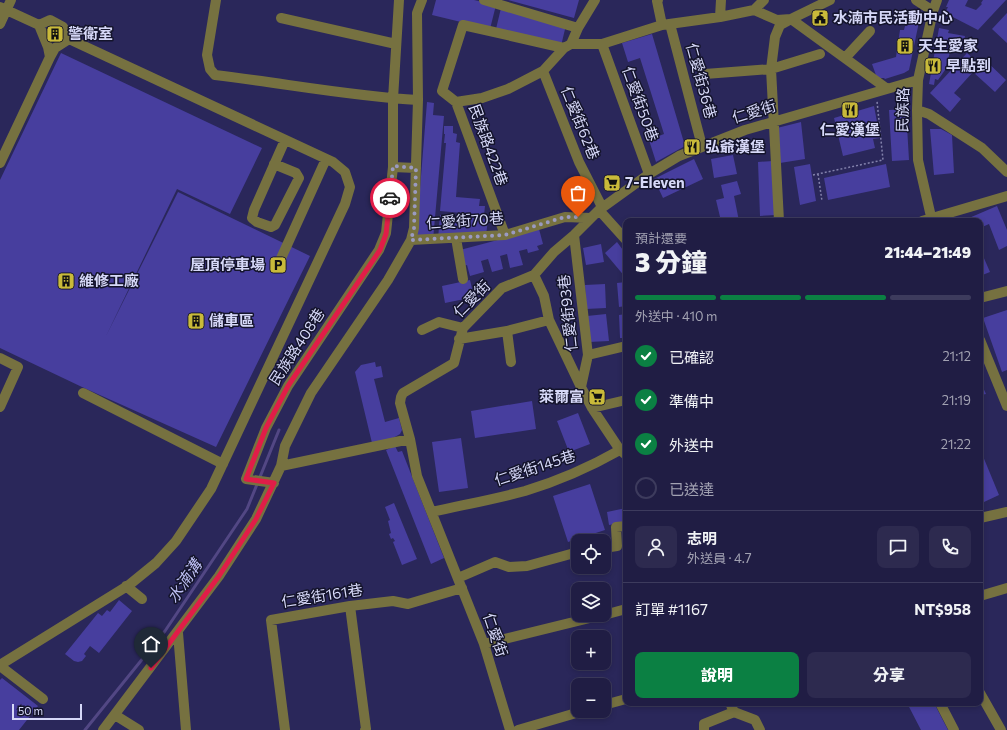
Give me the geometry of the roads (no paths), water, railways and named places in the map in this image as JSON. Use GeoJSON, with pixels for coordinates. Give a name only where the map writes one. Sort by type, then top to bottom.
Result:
{"type":"FeatureCollection","features":[{"type":"Feature","properties":{"kind":"street"},"geometry":{"type":"LineString","coordinates":[[0,24],[3,9],[11,0]]}},
{"type":"Feature","properties":{"kind":"street"},"geometry":{"type":"LineString","coordinates":[[216,0],[207,55],[210,69],[215,74],[418,100]]}},
{"type":"Feature","properties":{"kind":"street","name":"民族路408巷"},"geometry":{"type":"LineString","coordinates":[[274,483],[246,479],[266,428],[288,386],[380,250],[386,234],[393,166],[393,98],[400,0]]}},
{"type":"Feature","properties":{"kind":"street"},"geometry":{"type":"LineString","coordinates":[[103,730],[178,633],[223,570],[256,519],[281,466],[285,446],[311,393],[388,280],[411,240],[414,228],[418,100],[417,13],[422,0]]}},
{"type":"Feature","properties":{"kind":"street"},"geometry":{"type":"LineString","coordinates":[[484,0],[578,28]]}},
{"type":"Feature","properties":{"kind":"street","name":"民族路422巷"},"geometry":{"type":"LineString","coordinates":[[505,235],[456,102],[482,98],[508,89],[543,70],[568,46],[595,0]]}},
{"type":"Feature","properties":{"kind":"street","name":"仁愛街36巷"},"geometry":{"type":"LineString","coordinates":[[658,0],[657,1],[666,24],[702,146]]}},
{"type":"Feature","properties":{"kind":"street"},"geometry":{"type":"LineString","coordinates":[[720,17],[721,0]]}},
{"type":"Feature","properties":{"kind":"street"},"geometry":{"type":"LineString","coordinates":[[456,102],[442,91],[463,25],[568,46],[602,44],[666,24],[720,17],[754,10],[764,0]]}},
{"type":"Feature","properties":{"kind":"street"},"geometry":{"type":"LineString","coordinates":[[779,218],[772,69],[775,36],[780,25],[830,0]]}},
{"type":"Feature","properties":{"kind":"street"},"geometry":{"type":"LineString","coordinates":[[916,0],[933,11]]}},
{"type":"Feature","properties":{"kind":"street","name":"民族路"},"geometry":{"type":"LineString","coordinates":[[928,218],[918,160],[918,80],[933,11],[937,0]]}},
{"type":"Feature","properties":{"kind":"street"},"geometry":{"type":"LineString","coordinates":[[3,9],[38,25],[48,46],[50,57]]}},
{"type":"Feature","properties":{"kind":"street"},"geometry":{"type":"LineString","coordinates":[[754,10],[777,20],[791,19],[845,58],[881,90]]}},
{"type":"Feature","properties":{"kind":"street"},"geometry":{"type":"LineString","coordinates":[[281,18],[396,44]]}},
{"type":"Feature","properties":{"kind":"street"},"geometry":{"type":"LineString","coordinates":[[38,25],[50,20],[63,27],[69,39],[333,162],[345,172],[350,187],[346,204],[211,489],[176,542],[156,563],[126,586],[0,666],[43,699]]}},
{"type":"Feature","properties":{"kind":"street"},"geometry":{"type":"LineString","coordinates":[[845,58],[870,31]]}},
{"type":"Feature","properties":{"kind":"street"},"geometry":{"type":"LineString","coordinates":[[0,163],[55,48],[69,39]]}},
{"type":"Feature","properties":{"kind":"street","name":"仁愛街50巷"},"geometry":{"type":"LineString","coordinates":[[602,44],[649,174]]}},
{"type":"Feature","properties":{"kind":"street"},"geometry":{"type":"LineString","coordinates":[[706,74],[772,69],[820,54]]}},
{"type":"Feature","properties":{"kind":"street","name":"仁愛街62巷"},"geometry":{"type":"LineString","coordinates":[[543,70],[578,162],[600,208],[623,236]]}},
{"type":"Feature","properties":{"kind":"street","name":"仁愛街"},"geometry":{"type":"LineString","coordinates":[[510,730],[484,644],[417,476],[410,438],[400,403],[403,393],[454,363],[463,328],[502,288],[534,275],[554,252],[574,235],[600,208],[649,174],[679,156],[745,130],[918,80]]}},
{"type":"Feature","properties":{"kind":"street"},"geometry":{"type":"LineString","coordinates":[[917,110],[929,114],[982,148],[1007,172]]}},
{"type":"Feature","properties":{"kind":"street"},"geometry":{"type":"LineString","coordinates":[[274,164],[296,174],[299,178],[276,225],[271,227],[252,218],[254,210],[274,164],[285,140]]}},
{"type":"Feature","properties":{"kind":"street"},"geometry":{"type":"LineString","coordinates":[[278,265],[326,159]]}},
{"type":"Feature","properties":{"kind":"street"},"geometry":{"type":"LineString","coordinates":[[393,166],[416,168]]}},
{"type":"Feature","properties":{"kind":"street"},"geometry":{"type":"LineString","coordinates":[[935,218],[1007,196]]}},
{"type":"Feature","properties":{"kind":"street","name":"仁愛街70巷"},"geometry":{"type":"LineString","coordinates":[[411,240],[505,235],[565,217],[591,218]]}},
{"type":"Feature","properties":{"kind":"street","name":"仁愛街93巷"},"geometry":{"type":"LineString","coordinates":[[574,235],[588,355],[582,387]]}},
{"type":"Feature","properties":{"kind":"street"},"geometry":{"type":"LineString","coordinates":[[456,238],[463,279]]}},
{"type":"Feature","properties":{"kind":"street"},"geometry":{"type":"LineString","coordinates":[[534,275],[544,296],[549,320],[592,408],[623,452]]}},
{"type":"Feature","properties":{"kind":"street"},"geometry":{"type":"LineString","coordinates":[[983,297],[1007,291]]}},
{"type":"Feature","properties":{"kind":"street"},"geometry":{"type":"LineString","coordinates":[[459,339],[507,331],[549,320]]}},
{"type":"Feature","properties":{"kind":"street"},"geometry":{"type":"LineString","coordinates":[[422,330],[439,322],[463,328]]}},
{"type":"Feature","properties":{"kind":"street"},"geometry":{"type":"LineString","coordinates":[[507,331],[511,362]]}},
{"type":"Feature","properties":{"kind":"street"},"geometry":{"type":"LineString","coordinates":[[588,355],[623,347]]}},
{"type":"Feature","properties":{"kind":"street"},"geometry":{"type":"LineString","coordinates":[[983,347],[1007,406]]}},
{"type":"Feature","properties":{"kind":"street"},"geometry":{"type":"LineString","coordinates":[[0,358],[18,368],[0,407]]}},
{"type":"Feature","properties":{"kind":"street"},"geometry":{"type":"LineString","coordinates":[[83,393],[223,464]]}},
{"type":"Feature","properties":{"kind":"street"},"geometry":{"type":"LineString","coordinates":[[592,408],[623,401]]}},
{"type":"Feature","properties":{"kind":"street"},"geometry":{"type":"LineString","coordinates":[[281,466],[410,438]]}},
{"type":"Feature","properties":{"kind":"street","name":"仁愛街145巷"},"geometry":{"type":"LineString","coordinates":[[432,512],[525,491],[561,478],[623,452]]}},
{"type":"Feature","properties":{"kind":"street"},"geometry":{"type":"LineString","coordinates":[[983,517],[1007,512]]}},
{"type":"Feature","properties":{"kind":"street"},"geometry":{"type":"LineString","coordinates":[[611,547],[617,546],[616,527],[623,526]]}},
{"type":"Feature","properties":{"kind":"street"},"geometry":{"type":"LineString","coordinates":[[458,578],[495,562],[509,567],[527,566],[571,554]]}},
{"type":"Feature","properties":{"kind":"street"},"geometry":{"type":"LineString","coordinates":[[126,586],[142,599]]}},
{"type":"Feature","properties":{"kind":"street","name":"仁愛街161巷"},"geometry":{"type":"LineString","coordinates":[[285,730],[271,620],[350,606],[393,601],[408,604],[462,588]]}},
{"type":"Feature","properties":{"kind":"street"},"geometry":{"type":"LineString","coordinates":[[983,595],[1007,588]]}},
{"type":"Feature","properties":{"kind":"street"},"geometry":{"type":"LineString","coordinates":[[350,606],[365,730]]}},
{"type":"Feature","properties":{"kind":"street"},"geometry":{"type":"LineString","coordinates":[[611,613],[623,610]]}},
{"type":"Feature","properties":{"kind":"street"},"geometry":{"type":"LineString","coordinates":[[484,644],[574,622]]}},
{"type":"Feature","properties":{"kind":"street"},"geometry":{"type":"LineString","coordinates":[[178,633],[186,730]]}},
{"type":"Feature","properties":{"kind":"street"},"geometry":{"type":"LineString","coordinates":[[983,699],[1000,730]]}},
{"type":"Feature","properties":{"kind":"street"},"geometry":{"type":"LineString","coordinates":[[611,703],[623,700]]}},
{"type":"Feature","properties":{"kind":"street"},"geometry":{"type":"LineString","coordinates":[[942,706],[954,730]]}},
{"type":"Feature","properties":{"kind":"street"},"geometry":{"type":"LineString","coordinates":[[704,730],[704,724],[732,708],[755,720],[760,730]]}},
{"type":"Feature","properties":{"kind":"street"},"geometry":{"type":"LineString","coordinates":[[115,715],[138,730]]}},
{"type":"Feature","properties":{"kind":"street"},"geometry":{"type":"LineString","coordinates":[[518,730],[571,715]]}},
{"type":"Feature","properties":{"kind":"waterway","name":"水湳溝"},"geometry":{"type":"LineString","coordinates":[[85,730],[165,631],[247,509],[279,430]]}},
{"type":"Feature","properties":{"kind":"place","name":"水湳市民活動中心"},"geometry":{"type":"Point","coordinates":[820,18]}},
{"type":"Feature","properties":{"kind":"place","name":"警衛室"},"geometry":{"type":"Point","coordinates":[55,34]}},
{"type":"Feature","properties":{"kind":"place","name":"天生愛家"},"geometry":{"type":"Point","coordinates":[905,46]}},
{"type":"Feature","properties":{"kind":"place","name":"早點到"},"geometry":{"type":"Point","coordinates":[933,66]}},
{"type":"Feature","properties":{"kind":"place","name":"仁愛漢堡"},"geometry":{"type":"Point","coordinates":[850,110]}},
{"type":"Feature","properties":{"kind":"place","name":"弘爺漢堡"},"geometry":{"type":"Point","coordinates":[692,147]}},
{"type":"Feature","properties":{"kind":"place","name":"7-Eleven"},"geometry":{"type":"Point","coordinates":[612,183]}},
{"type":"Feature","properties":{"kind":"place","name":"屋頂停車場"},"geometry":{"type":"Point","coordinates":[278,265]}},
{"type":"Feature","properties":{"kind":"place","name":"維修工廠"},"geometry":{"type":"Point","coordinates":[66,281]}},
{"type":"Feature","properties":{"kind":"place","name":"儲車區"},"geometry":{"type":"Point","coordinates":[196,321]}},
{"type":"Feature","properties":{"kind":"place","name":"萊爾富"},"geometry":{"type":"Point","coordinates":[597,397]}}]}
